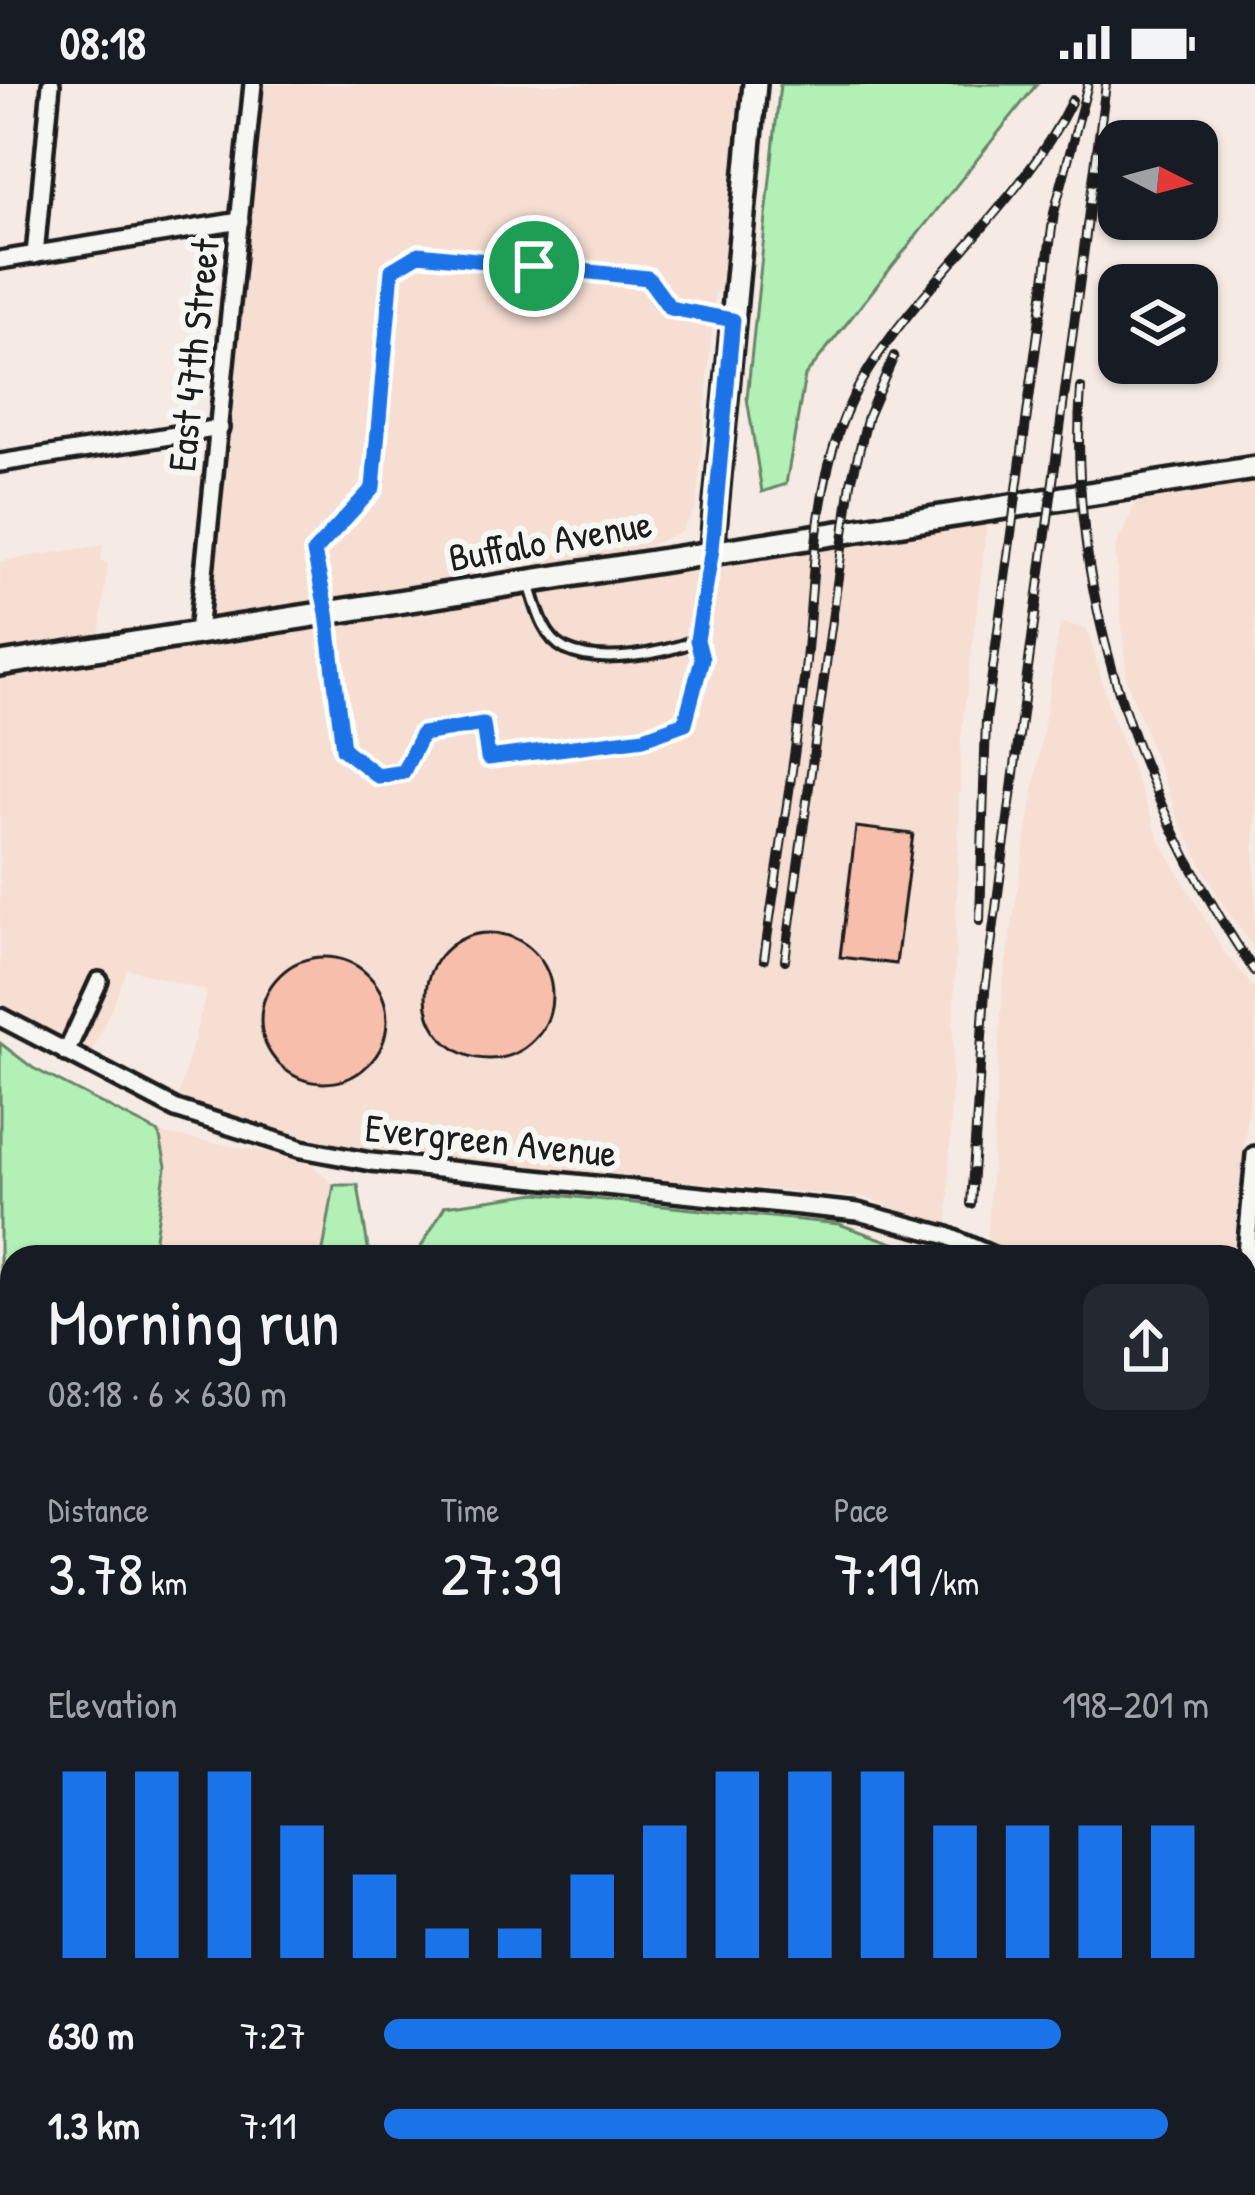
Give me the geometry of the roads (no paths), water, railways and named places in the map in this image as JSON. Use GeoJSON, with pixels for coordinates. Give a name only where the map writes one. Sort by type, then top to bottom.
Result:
{"type":"FeatureCollection","features":[{"type":"Feature","properties":{"kind":"street"},"geometry":{"type":"LineString","coordinates":[[34,255],[51,84]]}},
{"type":"Feature","properties":{"kind":"street","name":"East 47th Street"},"geometry":{"type":"LineString","coordinates":[[198,633],[253,84]]}},
{"type":"Feature","properties":{"kind":"street"},"geometry":{"type":"LineString","coordinates":[[712,549],[755,84]]}},
{"type":"Feature","properties":{"kind":"street"},"geometry":{"type":"LineString","coordinates":[[0,260],[240,221]]}},
{"type":"Feature","properties":{"kind":"street"},"geometry":{"type":"LineString","coordinates":[[0,463],[220,428]]}},
{"type":"Feature","properties":{"kind":"street","name":"Buffalo Avenue"},"geometry":{"type":"LineString","coordinates":[[0,664],[712,549],[1255,468]]}},
{"type":"Feature","properties":{"kind":"street"},"geometry":{"type":"LineString","coordinates":[[66,1053],[99,981]]}},
{"type":"Feature","properties":{"kind":"street","name":"Evergreen Avenue"},"geometry":{"type":"LineString","coordinates":[[0,1017],[176,1109],[302,1149],[371,1162],[858,1212],[968,1245]]}},
{"type":"Feature","properties":{"kind":"street"},"geometry":{"type":"LineString","coordinates":[[1247,1245],[1255,1155]]}},
{"type":"Feature","properties":{"kind":"lane"},"geometry":{"type":"LineString","coordinates":[[712,549],[697,640],[702,659],[685,723],[644,738],[488,758],[483,724],[457,727],[422,734],[403,772],[378,776],[343,749],[327,613],[314,552],[373,488],[392,270],[419,254],[648,278],[670,308],[733,320]]}},
{"type":"Feature","properties":{"kind":"lane"},"geometry":{"type":"LineString","coordinates":[[529,581],[541,622],[562,648],[600,657],[676,648],[697,640]]}},
{"type":"Feature","properties":{"kind":"railway"},"geometry":{"type":"LineString","coordinates":[[980,921],[986,720],[1054,213],[1088,84]]}},
{"type":"Feature","properties":{"kind":"railway"},"geometry":{"type":"LineString","coordinates":[[971,1204],[985,991],[1106,84]]}},
{"type":"Feature","properties":{"kind":"railway"},"geometry":{"type":"LineString","coordinates":[[764,959],[803,688],[818,528],[833,449],[846,412],[888,341],[1026,174],[1072,100]]}},
{"type":"Feature","properties":{"kind":"railway"},"geometry":{"type":"LineString","coordinates":[[785,960],[851,483],[868,416],[894,356]]}},
{"type":"Feature","properties":{"kind":"railway"},"geometry":{"type":"LineString","coordinates":[[1081,388],[1079,465],[1086,542],[1099,618],[1120,694],[1178,839],[1255,972]]}}]}
